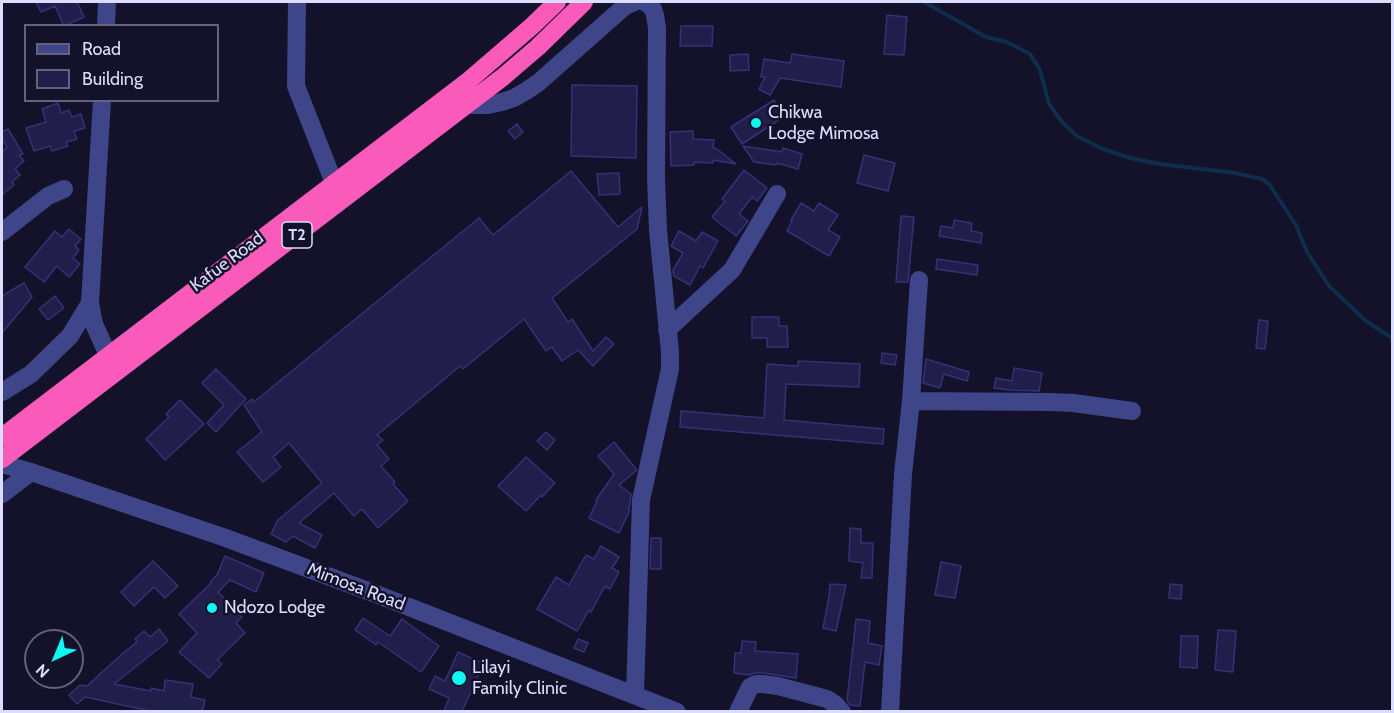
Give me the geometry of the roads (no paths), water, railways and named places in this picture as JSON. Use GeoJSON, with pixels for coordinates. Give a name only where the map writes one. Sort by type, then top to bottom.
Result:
{"type":"FeatureCollection","features":[{"type":"Feature","properties":{"kind":"highway","name":"Kafue Road"},"geometry":{"type":"LineString","coordinates":[[2,437],[467,82],[557,2]]}},
{"type":"Feature","properties":{"kind":"highway","name":"Kafue Road"},"geometry":{"type":"LineString","coordinates":[[2,459],[503,77],[584,2]]}},
{"type":"Feature","properties":{"kind":"street"},"geometry":{"type":"LineString","coordinates":[[106,24],[107,2]]}},
{"type":"Feature","properties":{"kind":"street"},"geometry":{"type":"LineString","coordinates":[[297,2],[296,86],[334,183]]}},
{"type":"Feature","properties":{"kind":"street"},"geometry":{"type":"LineString","coordinates":[[467,105],[502,102],[526,92],[625,6],[635,2]]}},
{"type":"Feature","properties":{"kind":"street"},"geometry":{"type":"LineString","coordinates":[[635,695],[641,500],[670,369],[656,179],[657,28],[653,9],[644,2]]}},
{"type":"Feature","properties":{"kind":"street"},"geometry":{"type":"LineString","coordinates":[[102,102],[90,303],[96,333],[108,355]]}},
{"type":"Feature","properties":{"kind":"street"},"geometry":{"type":"LineString","coordinates":[[2,232],[48,196],[64,189]]}},
{"type":"Feature","properties":{"kind":"street"},"geometry":{"type":"LineString","coordinates":[[667,330],[732,270],[777,194]]}},
{"type":"Feature","properties":{"kind":"street"},"geometry":{"type":"LineString","coordinates":[[890,711],[903,474],[919,280]]}},
{"type":"Feature","properties":{"kind":"street"},"geometry":{"type":"LineString","coordinates":[[2,392],[31,374],[70,336],[90,303]]}},
{"type":"Feature","properties":{"kind":"street"},"geometry":{"type":"LineString","coordinates":[[910,401],[1050,402],[1132,411]]}},
{"type":"Feature","properties":{"kind":"street"},"geometry":{"type":"LineString","coordinates":[[2,494],[31,472],[25,465],[22,455],[24,446],[30,438]]}},
{"type":"Feature","properties":{"kind":"street","name":"Mimosa Road"},"geometry":{"type":"LineString","coordinates":[[2,464],[223,537],[677,711]]}},
{"type":"Feature","properties":{"kind":"street"},"geometry":{"type":"LineString","coordinates":[[738,711],[750,687],[763,684],[826,699],[842,711]]}},
{"type":"Feature","properties":{"kind":"waterway"},"geometry":{"type":"LineString","coordinates":[[924,2],[986,37],[1007,42],[1030,54],[1040,70],[1049,104],[1062,122],[1077,136],[1103,149],[1130,158],[1235,173],[1262,179],[1269,184],[1296,225],[1307,252],[1329,286],[1366,321],[1392,338]]}},
{"type":"Feature","properties":{"kind":"place","name":"Chikwa Lodge Mimosa"},"geometry":{"type":"Point","coordinates":[756,123]}},
{"type":"Feature","properties":{"kind":"place","name":"Ndozo Lodge"},"geometry":{"type":"Point","coordinates":[212,608]}},
{"type":"Feature","properties":{"kind":"place","name":"Lilayi Family Clinic"},"geometry":{"type":"Point","coordinates":[459,678]}}]}
